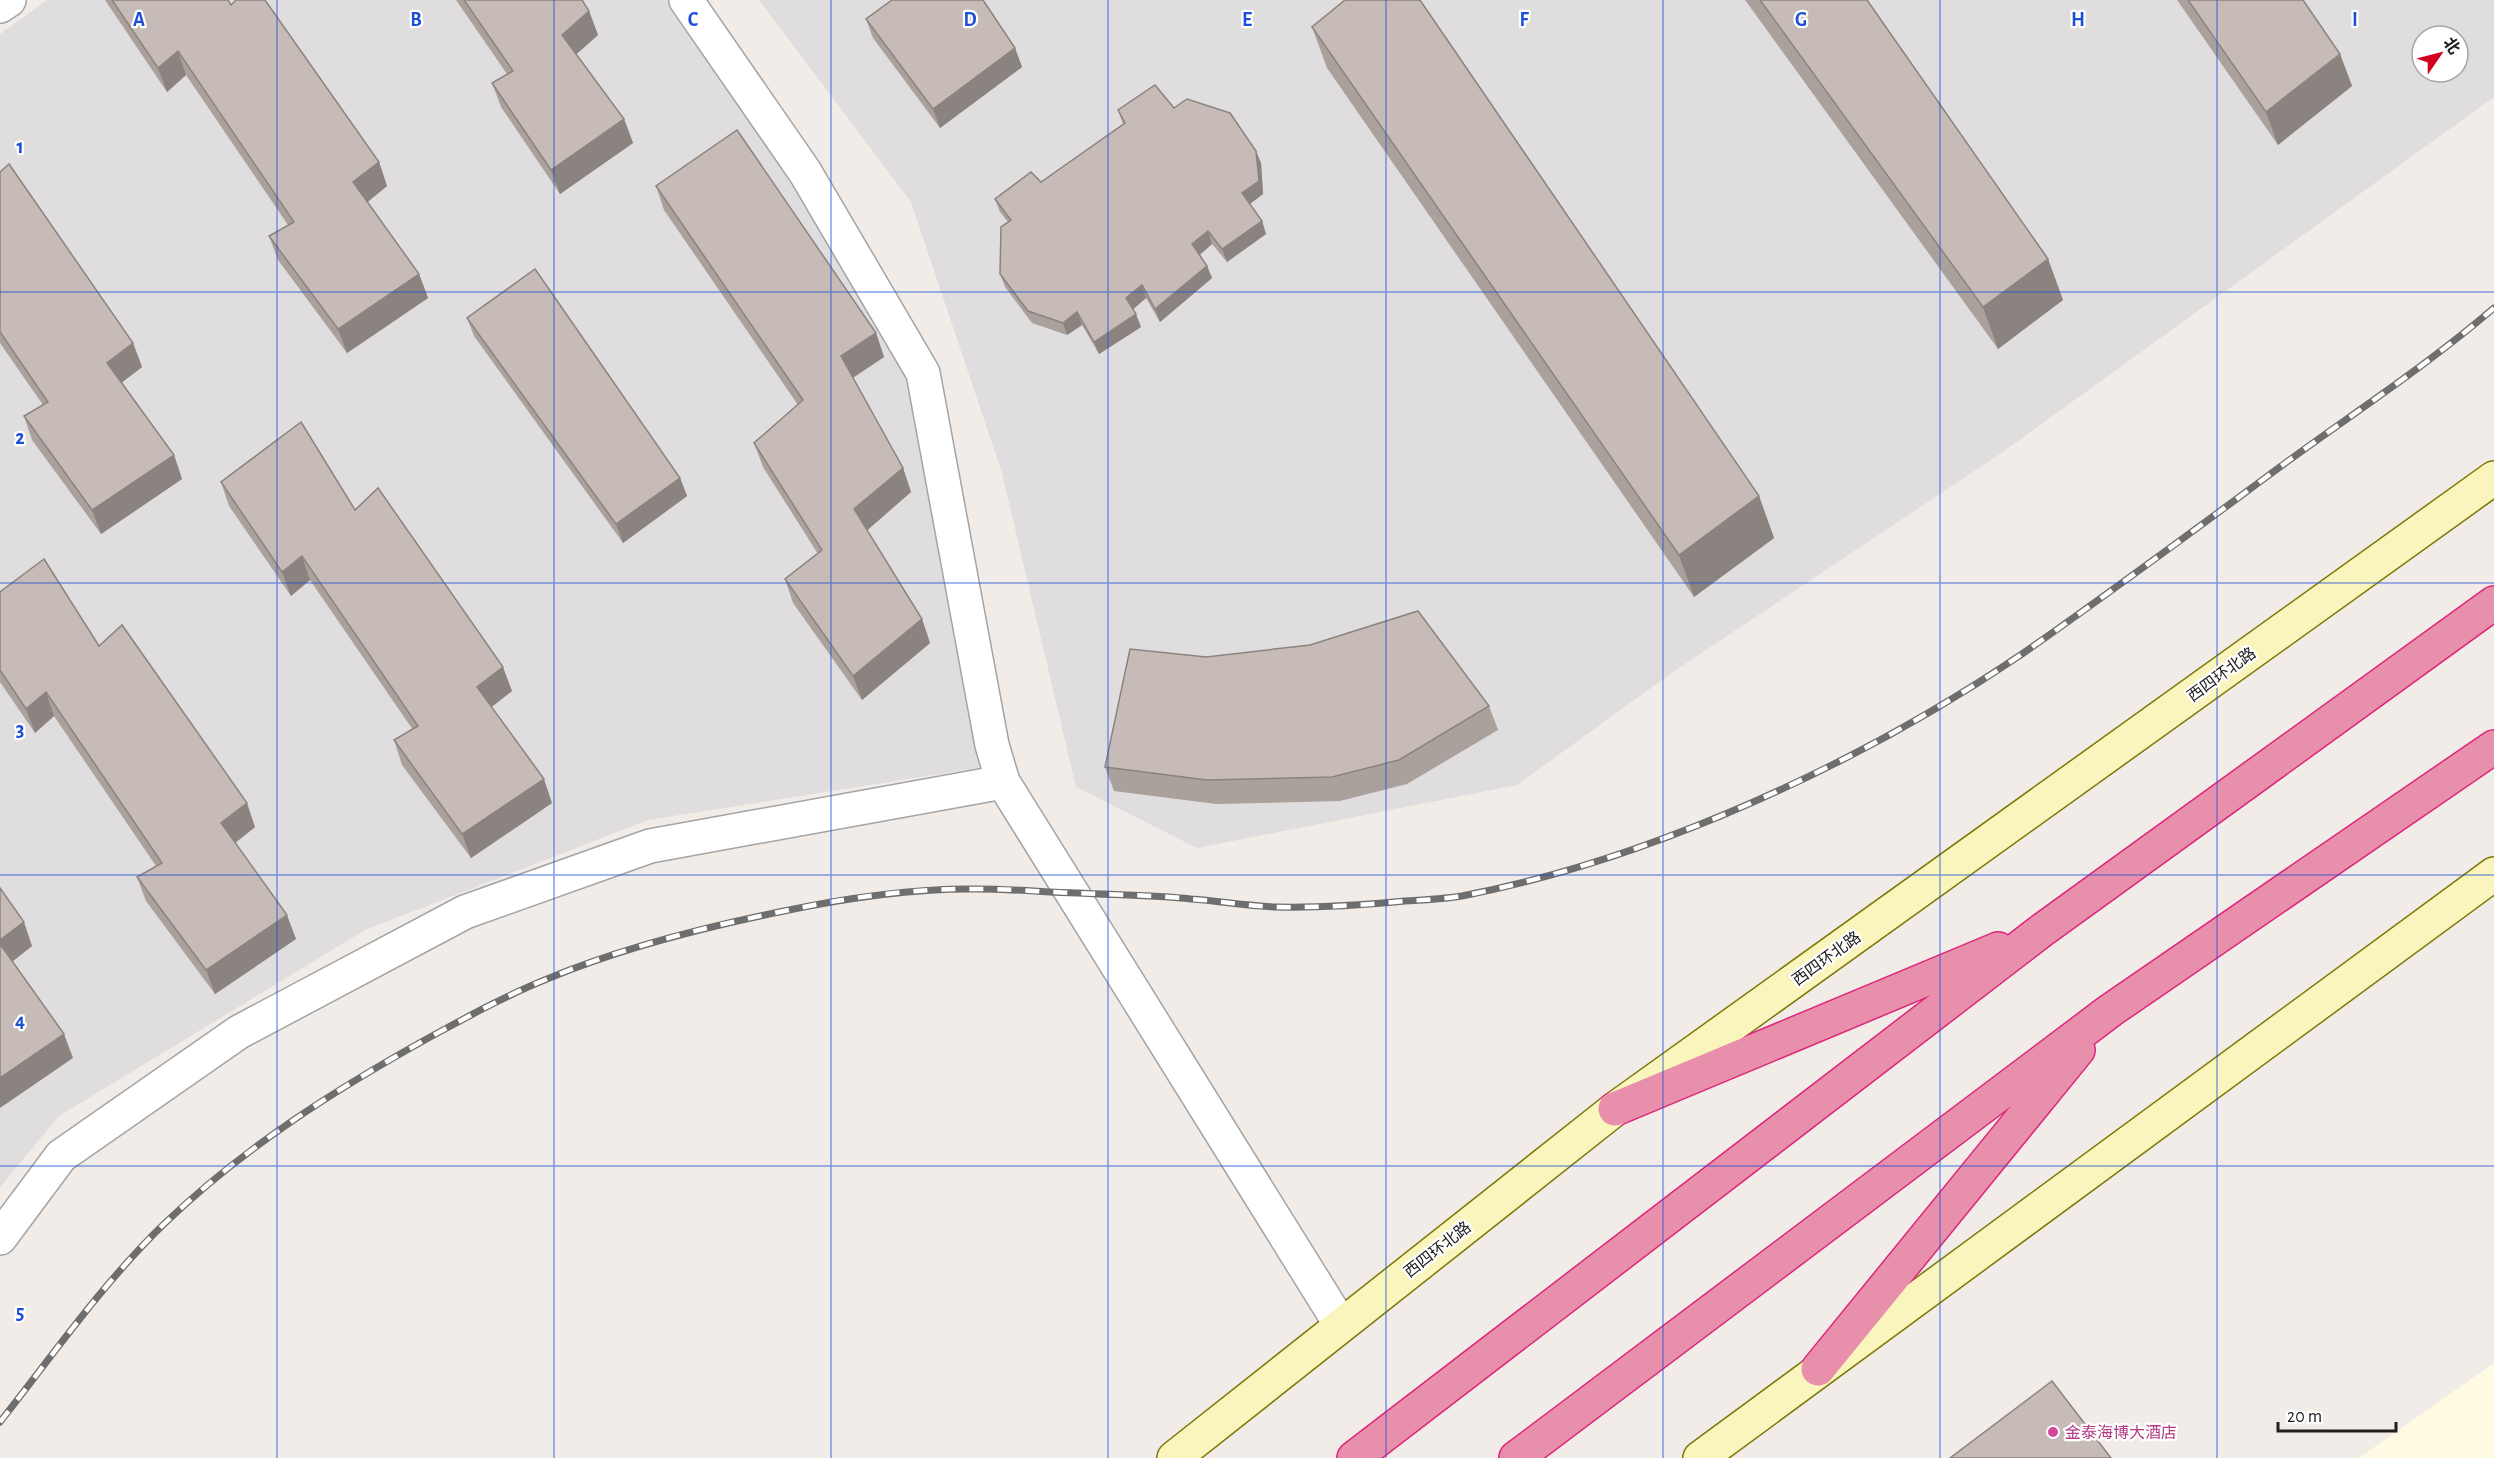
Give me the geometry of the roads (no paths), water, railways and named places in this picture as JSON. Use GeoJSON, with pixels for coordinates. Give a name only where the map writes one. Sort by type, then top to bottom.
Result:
{"type":"FeatureCollection","features":[{"type":"Feature","properties":{"kind":"highway"},"geometry":{"type":"LineString","coordinates":[[1354,1458],[2041,931],[2494,603]]}},
{"type":"Feature","properties":{"kind":"highway"},"geometry":{"type":"LineString","coordinates":[[1516,1458],[2110,1010],[2494,747]]}},
{"type":"Feature","properties":{"kind":"highway"},"geometry":{"type":"LineString","coordinates":[[1615,1109],[2041,931]]}},
{"type":"Feature","properties":{"kind":"highway"},"geometry":{"type":"LineString","coordinates":[[1818,1369],[2110,1010]]}},
{"type":"Feature","properties":{"kind":"street"},"geometry":{"type":"LineString","coordinates":[[0,6],[9,0]]}},
{"type":"Feature","properties":{"kind":"street"},"geometry":{"type":"LineString","coordinates":[[686,0],[805,172],[923,373],[990,734],[1003,782],[1341,1325]]}},
{"type":"Feature","properties":{"kind":"street","name":"西四环北路"},"geometry":{"type":"LineString","coordinates":[[1174,1458],[1615,1109],[2494,478]]}},
{"type":"Feature","properties":{"kind":"street"},"geometry":{"type":"LineString","coordinates":[[0,1238],[61,1156],[239,1032],[465,912],[650,846],[1003,782]]}},
{"type":"Feature","properties":{"kind":"street"},"geometry":{"type":"LineString","coordinates":[[1700,1458],[2494,874]]}},
{"type":"Feature","properties":{"kind":"railway"},"geometry":{"type":"LineString","coordinates":[[0,1422],[120,1271],[141,1247],[194,1196],[258,1145],[361,1077],[460,1021],[532,985],[632,948],[691,932],[804,907],[878,895],[928,890],[990,889],[1163,897],[1255,906],[1341,906],[1462,896],[1534,879],[1607,858],[1681,832],[1753,802],[1824,769],[1960,694],[2022,654],[2114,589],[2410,374],[2494,308]]}},
{"type":"Feature","properties":{"kind":"place","name":"金泰海博大酒店"},"geometry":{"type":"Point","coordinates":[2053,1432]}}]}
